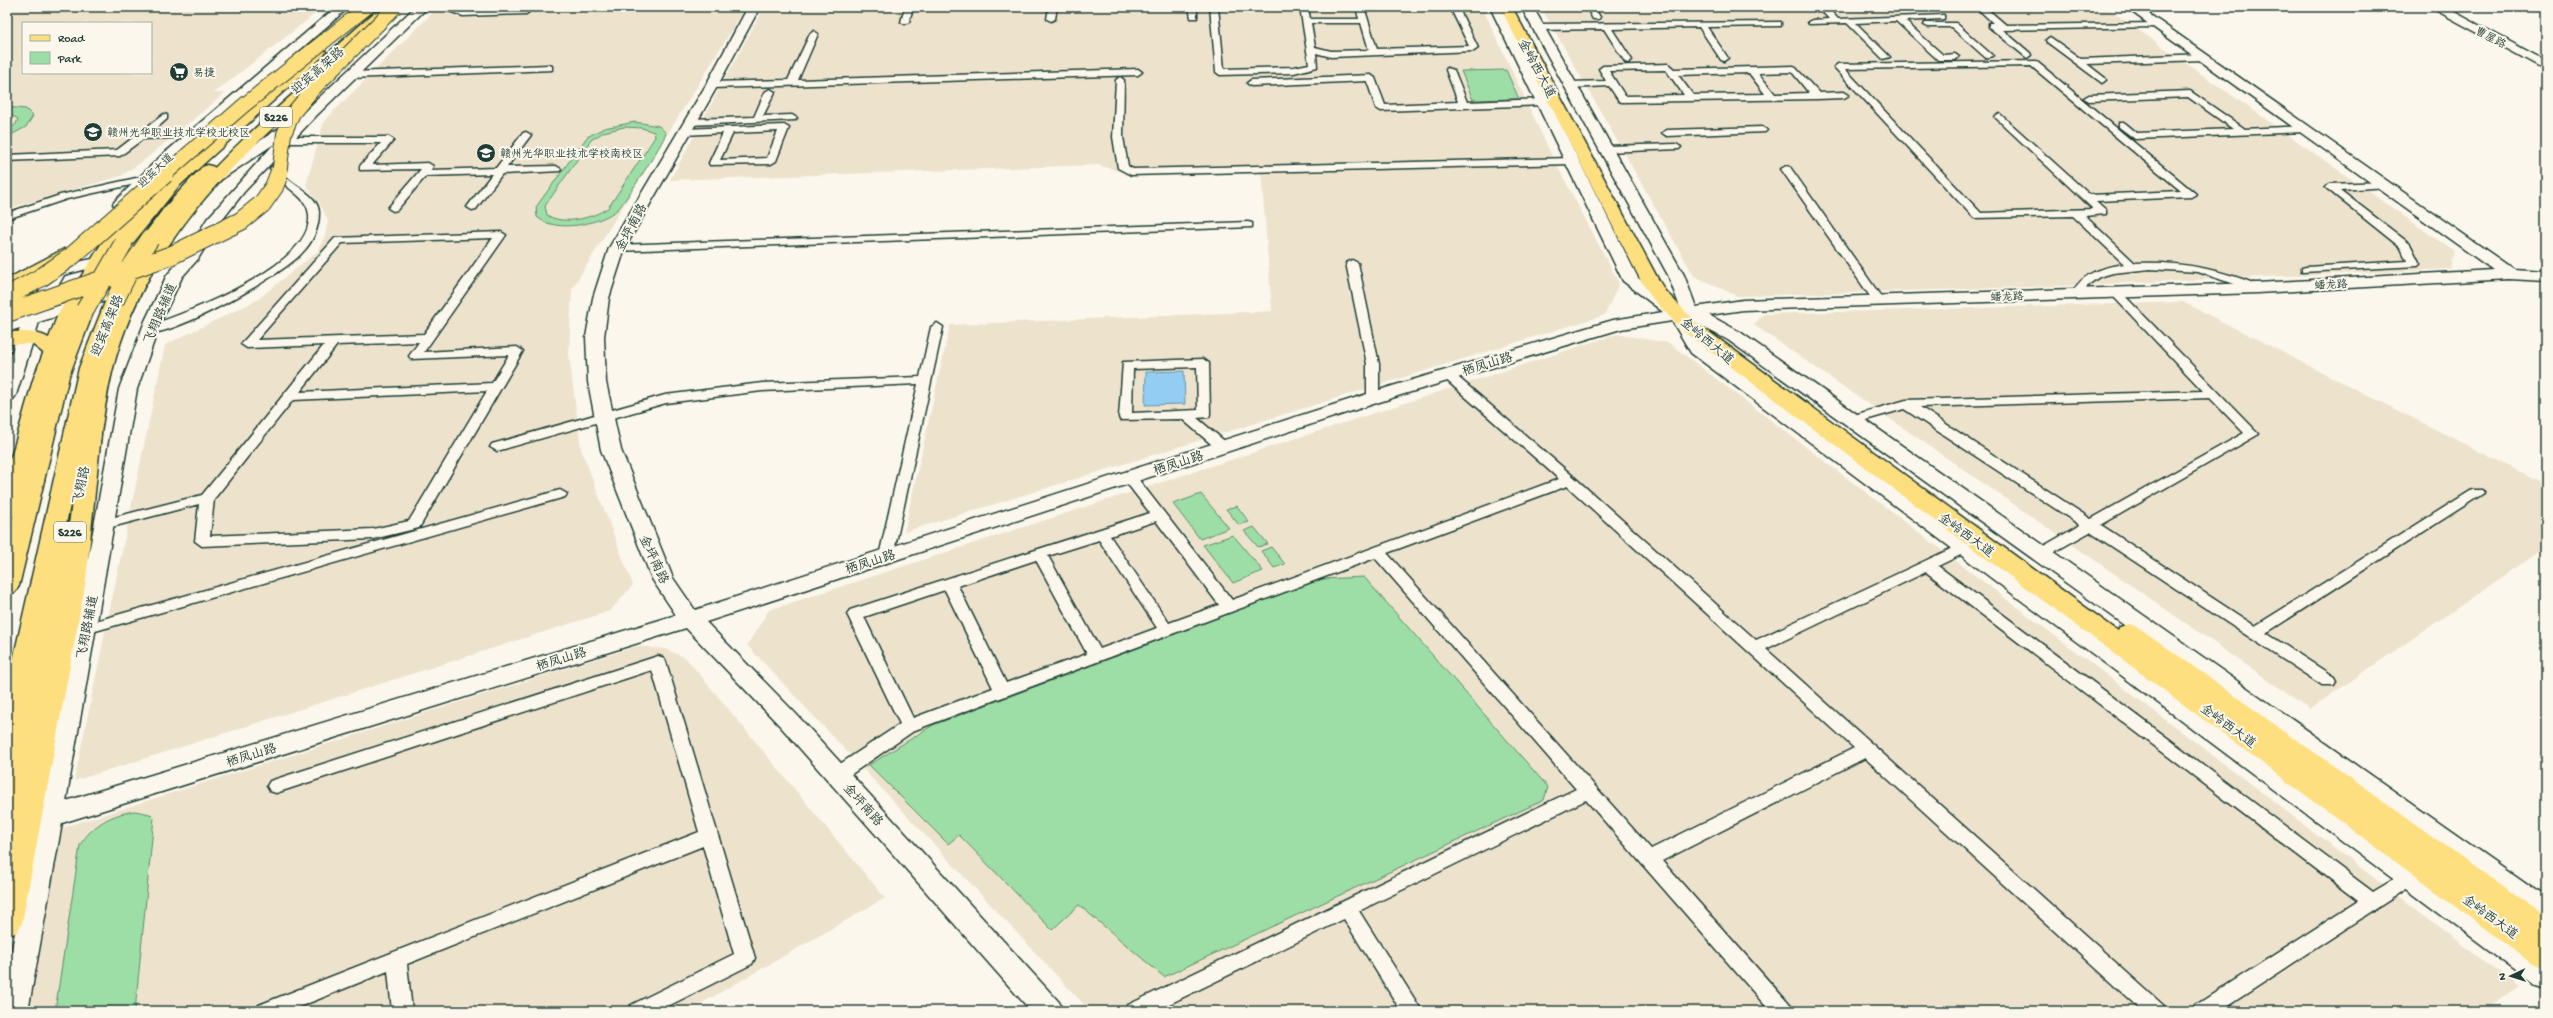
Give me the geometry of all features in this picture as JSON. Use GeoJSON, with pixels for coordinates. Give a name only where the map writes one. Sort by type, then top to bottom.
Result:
{"type":"FeatureCollection","features":[{"type":"Feature","properties":{"kind":"main road","name":"迎宾高架路"},"geometry":{"type":"LineString","coordinates":[[7,745],[89,368],[114,302],[130,267],[170,211],[217,160],[239,138],[389,7]]}},
{"type":"Feature","properties":{"kind":"main road"},"geometry":{"type":"LineString","coordinates":[[7,313],[172,255],[240,221],[262,204],[274,187],[282,170],[284,134],[293,113],[314,88],[395,7]]}},
{"type":"Feature","properties":{"kind":"main road","name":"S226"},"geometry":{"type":"LineString","coordinates":[[158,244],[207,182],[252,137],[401,7]]}},
{"type":"Feature","properties":{"kind":"main road","name":"金岭西大道"},"geometry":{"type":"LineString","coordinates":[[1506,7],[1649,280],[1720,352],[2546,956]]}},
{"type":"Feature","properties":{"kind":"main road","name":"金岭西大道"},"geometry":{"type":"LineString","coordinates":[[1517,7],[1682,313],[1733,348],[2546,934]]}},
{"type":"Feature","properties":{"kind":"main road","name":"迎宾高架路"},"geometry":{"type":"LineString","coordinates":[[7,586],[59,376],[84,310],[123,244],[178,179],[360,8]]}},
{"type":"Feature","properties":{"kind":"main road"},"geometry":{"type":"LineString","coordinates":[[7,296],[42,277],[72,256],[243,106],[360,8]]}},
{"type":"Feature","properties":{"kind":"main road","name":"迎宾大道"},"geometry":{"type":"LineString","coordinates":[[104,253],[153,182],[214,134],[360,8]]}},
{"type":"Feature","properties":{"kind":"main road"},"geometry":{"type":"LineString","coordinates":[[7,286],[80,244],[126,212],[153,182]]}},
{"type":"Feature","properties":{"kind":"main road","name":"飞翔路"},"geometry":{"type":"LineString","coordinates":[[7,837],[104,365],[134,287],[158,244]]}},
{"type":"Feature","properties":{"kind":"main road","name":"S226"},"geometry":{"type":"LineString","coordinates":[[7,510],[21,455],[53,351],[72,305],[104,253]]}},
{"type":"Feature","properties":{"kind":"main road"},"geometry":{"type":"LineString","coordinates":[[16,338],[45,342],[53,351]]}},
{"type":"Feature","properties":{"kind":"main road"},"geometry":{"type":"LineString","coordinates":[[7,923],[74,580],[91,434]]}},
{"type":"Feature","properties":{"kind":"main road"},"geometry":{"type":"LineString","coordinates":[[7,493],[21,455]]}},
{"type":"Feature","properties":{"kind":"street"},"geometry":{"type":"LineString","coordinates":[[149,330],[192,315],[247,289],[287,261],[304,243],[313,226],[313,211],[306,198],[278,176],[274,163],[281,145],[311,113],[422,7]]}},
{"type":"Feature","properties":{"kind":"street"},"geometry":{"type":"LineString","coordinates":[[454,7],[452,9],[462,14],[526,12],[531,7]]}},
{"type":"Feature","properties":{"kind":"street","name":"金坪南路"},"geometry":{"type":"LineString","coordinates":[[754,7],[712,85],[617,248],[601,298],[595,337],[597,382],[611,450],[662,579],[690,619],[789,721],[1049,1011]]}},
{"type":"Feature","properties":{"kind":"street"},"geometry":{"type":"LineString","coordinates":[[905,22],[909,7]]}},
{"type":"Feature","properties":{"kind":"street"},"geometry":{"type":"LineString","coordinates":[[1052,19],[1053,7]]}},
{"type":"Feature","properties":{"kind":"street"},"geometry":{"type":"LineString","coordinates":[[1193,7],[1194,16]]}},
{"type":"Feature","properties":{"kind":"street"},"geometry":{"type":"LineString","coordinates":[[1214,7],[1220,72],[1304,69],[1314,65],[1313,49],[1304,7]]}},
{"type":"Feature","properties":{"kind":"street"},"geometry":{"type":"LineString","coordinates":[[1360,7],[1374,53]]}},
{"type":"Feature","properties":{"kind":"street"},"geometry":{"type":"LineString","coordinates":[[1313,49],[1332,54],[1474,48],[1454,7]]}},
{"type":"Feature","properties":{"kind":"street"},"geometry":{"type":"LineString","coordinates":[[1496,7],[1631,281],[1682,313],[1734,336],[2546,913]]}},
{"type":"Feature","properties":{"kind":"street"},"geometry":{"type":"LineString","coordinates":[[1527,7],[1676,276],[1682,313],[1697,349],[1966,546],[2546,977]]}},
{"type":"Feature","properties":{"kind":"street"},"geometry":{"type":"LineString","coordinates":[[1590,7],[1596,17]]}},
{"type":"Feature","properties":{"kind":"street"},"geometry":{"type":"LineString","coordinates":[[1822,7],[1836,21]]}},
{"type":"Feature","properties":{"kind":"street"},"geometry":{"type":"LineString","coordinates":[[1812,22],[1937,17],[1921,7]]}},
{"type":"Feature","properties":{"kind":"street"},"geometry":{"type":"LineString","coordinates":[[1898,19],[1941,58],[2027,55],[1970,7]]}},
{"type":"Feature","properties":{"kind":"street"},"geometry":{"type":"LineString","coordinates":[[1980,7],[2004,28],[2157,25]]}},
{"type":"Feature","properties":{"kind":"street"},"geometry":{"type":"LineString","coordinates":[[2131,7],[2509,274],[2546,276]]}},
{"type":"Feature","properties":{"kind":"street","name":"曹屋路"},"geometry":{"type":"LineString","coordinates":[[2436,7],[2546,66]]}},
{"type":"Feature","properties":{"kind":"street","name":"迎宾大道"},"geometry":{"type":"LineString","coordinates":[[153,182],[194,134],[213,118],[360,8]]}},
{"type":"Feature","properties":{"kind":"street"},"geometry":{"type":"LineString","coordinates":[[1849,20],[1886,57]]}},
{"type":"Feature","properties":{"kind":"street"},"geometry":{"type":"LineString","coordinates":[[1308,21],[1365,21]]}},
{"type":"Feature","properties":{"kind":"street"},"geometry":{"type":"LineString","coordinates":[[1538,27],[1778,24]]}},
{"type":"Feature","properties":{"kind":"street"},"geometry":{"type":"LineString","coordinates":[[1701,25],[1724,58]]}},
{"type":"Feature","properties":{"kind":"street"},"geometry":{"type":"LineString","coordinates":[[1906,26],[1953,25],[1989,56]]}},
{"type":"Feature","properties":{"kind":"street"},"geometry":{"type":"LineString","coordinates":[[1606,26],[1628,60]]}},
{"type":"Feature","properties":{"kind":"street"},"geometry":{"type":"LineString","coordinates":[[792,82],[814,34]]}},
{"type":"Feature","properties":{"kind":"street"},"geometry":{"type":"LineString","coordinates":[[2050,40],[2102,80]]}},
{"type":"Feature","properties":{"kind":"street"},"geometry":{"type":"LineString","coordinates":[[2079,62],[2202,57]]}},
{"type":"Feature","properties":{"kind":"street"},"geometry":{"type":"LineString","coordinates":[[2000,117],[2102,212],[1978,216],[1838,67],[2033,62],[2192,194],[2087,198]]}},
{"type":"Feature","properties":{"kind":"street"},"geometry":{"type":"LineString","coordinates":[[1691,98],[1668,67],[1603,69],[1622,99],[1691,98],[1772,96],[1817,96],[1844,95]]}},
{"type":"Feature","properties":{"kind":"street"},"geometry":{"type":"LineString","coordinates":[[351,75],[549,68]]}},
{"type":"Feature","properties":{"kind":"street"},"geometry":{"type":"LineString","coordinates":[[1672,72],[1794,69],[1817,96]]}},
{"type":"Feature","properties":{"kind":"street"},"geometry":{"type":"LineString","coordinates":[[1450,70],[1464,105]]}},
{"type":"Feature","properties":{"kind":"street"},"geometry":{"type":"LineString","coordinates":[[1751,70],[1772,96]]}},
{"type":"Feature","properties":{"kind":"street"},"geometry":{"type":"LineString","coordinates":[[712,85],[1138,72]]}},
{"type":"Feature","properties":{"kind":"street"},"geometry":{"type":"LineString","coordinates":[[1251,83],[1370,78],[1381,108],[1542,102]]}},
{"type":"Feature","properties":{"kind":"street"},"geometry":{"type":"LineString","coordinates":[[1120,80],[1118,137],[1123,168],[1131,172],[1572,161]]}},
{"type":"Feature","properties":{"kind":"street"},"geometry":{"type":"LineString","coordinates":[[1570,85],[1612,83]]}},
{"type":"Feature","properties":{"kind":"street"},"geometry":{"type":"LineString","coordinates":[[758,120],[770,92]]}},
{"type":"Feature","properties":{"kind":"street"},"geometry":{"type":"LineString","coordinates":[[2242,131],[2190,94],[2089,98],[2135,136],[2304,129]]}},
{"type":"Feature","properties":{"kind":"street"},"geometry":{"type":"LineString","coordinates":[[207,182],[311,113]]}},
{"type":"Feature","properties":{"kind":"street"},"geometry":{"type":"LineString","coordinates":[[7,158],[120,153],[164,117]]}},
{"type":"Feature","properties":{"kind":"street"},"geometry":{"type":"LineString","coordinates":[[7,216],[64,197],[153,182],[213,118]]}},
{"type":"Feature","properties":{"kind":"street"},"geometry":{"type":"LineString","coordinates":[[687,127],[792,118]]}},
{"type":"Feature","properties":{"kind":"street"},"geometry":{"type":"LineString","coordinates":[[687,127],[729,130],[784,128],[771,161],[714,163],[729,130]]}},
{"type":"Feature","properties":{"kind":"street"},"geometry":{"type":"LineString","coordinates":[[1606,149],[1676,147],[1667,133],[1762,130]]}},
{"type":"Feature","properties":{"kind":"street"},"geometry":{"type":"LineString","coordinates":[[140,136],[194,134]]}},
{"type":"Feature","properties":{"kind":"street"},"geometry":{"type":"LineString","coordinates":[[472,207],[526,135]]}},
{"type":"Feature","properties":{"kind":"street"},"geometry":{"type":"LineString","coordinates":[[281,145],[390,140],[364,168],[428,166],[393,208]]}},
{"type":"Feature","properties":{"kind":"street","name":"飞翔路辅道"},"geometry":{"type":"LineString","coordinates":[[14,1011],[51,816],[128,389],[149,330],[164,294],[175,275],[192,256],[224,207],[281,145]]}},
{"type":"Feature","properties":{"kind":"street"},"geometry":{"type":"LineString","coordinates":[[422,173],[556,169]]}},
{"type":"Feature","properties":{"kind":"street"},"geometry":{"type":"LineString","coordinates":[[1786,169],[1878,300]]}},
{"type":"Feature","properties":{"kind":"street"},"geometry":{"type":"LineString","coordinates":[[2306,270],[2414,264],[2406,246],[2330,187],[2384,185]]}},
{"type":"Feature","properties":{"kind":"street"},"geometry":{"type":"LineString","coordinates":[[2076,213],[2134,268]]}},
{"type":"Feature","properties":{"kind":"street"},"geometry":{"type":"LineString","coordinates":[[617,248],[1248,225]]}},
{"type":"Feature","properties":{"kind":"street"},"geometry":{"type":"LineString","coordinates":[[334,341],[207,498],[202,541],[373,534],[414,525],[517,351],[415,356],[428,338],[501,235],[339,240],[247,344],[334,341],[428,338]]}},
{"type":"Feature","properties":{"kind":"street"},"geometry":{"type":"LineString","coordinates":[[7,395],[16,338],[31,318],[54,277],[80,244]]}},
{"type":"Feature","properties":{"kind":"street"},"geometry":{"type":"LineString","coordinates":[[7,289],[54,277],[104,253],[158,244]]}},
{"type":"Feature","properties":{"kind":"street"},"geometry":{"type":"LineString","coordinates":[[2509,274],[2513,264],[2546,262]]}},
{"type":"Feature","properties":{"kind":"street"},"geometry":{"type":"LineString","coordinates":[[1352,263],[1373,364],[1373,399]]}},
{"type":"Feature","properties":{"kind":"street"},"geometry":{"type":"LineString","coordinates":[[2076,294],[2081,283],[2094,275],[2134,268],[2163,266],[2198,269],[2222,275],[2257,288]]}},
{"type":"Feature","properties":{"kind":"street","name":"蟠龙路"},"geometry":{"type":"LineString","coordinates":[[1682,313],[1743,305],[2257,288],[2509,274]]}},
{"type":"Feature","properties":{"kind":"street"},"geometry":{"type":"LineString","coordinates":[[7,327],[72,305],[134,287]]}},
{"type":"Feature","properties":{"kind":"street"},"geometry":{"type":"LineString","coordinates":[[2040,554],[2252,434],[2116,293]]}},
{"type":"Feature","properties":{"kind":"street","name":"栖凤山路"},"geometry":{"type":"LineString","coordinates":[[51,816],[690,619],[1448,375],[1587,332],[1682,313]]}},
{"type":"Feature","properties":{"kind":"street"},"geometry":{"type":"LineString","coordinates":[[886,556],[937,327]]}},
{"type":"Feature","properties":{"kind":"street"},"geometry":{"type":"LineString","coordinates":[[1186,415],[1204,414],[1202,363],[1127,365],[1125,417],[1186,415],[1223,447]]}},
{"type":"Feature","properties":{"kind":"street"},"geometry":{"type":"LineString","coordinates":[[1448,375],[1569,480],[2156,1011]]}},
{"type":"Feature","properties":{"kind":"street"},"geometry":{"type":"LineString","coordinates":[[497,447],[665,399],[762,387],[926,380]]}},
{"type":"Feature","properties":{"kind":"street"},"geometry":{"type":"LineString","coordinates":[[290,396],[496,387]]}},
{"type":"Feature","properties":{"kind":"street"},"geometry":{"type":"LineString","coordinates":[[1852,420],[1906,404],[2213,394]]}},
{"type":"Feature","properties":{"kind":"street"},"geometry":{"type":"LineString","coordinates":[[1906,404],[2328,681]]}},
{"type":"Feature","properties":{"kind":"street"},"geometry":{"type":"LineString","coordinates":[[1130,478],[1229,607]]}},
{"type":"Feature","properties":{"kind":"street"},"geometry":{"type":"LineString","coordinates":[[837,775],[909,726],[1569,480]]}},
{"type":"Feature","properties":{"kind":"street"},"geometry":{"type":"LineString","coordinates":[[2255,633],[2477,493]]}},
{"type":"Feature","properties":{"kind":"street"},"geometry":{"type":"LineString","coordinates":[[85,629],[560,494]]}},
{"type":"Feature","properties":{"kind":"street"},"geometry":{"type":"LineString","coordinates":[[104,524],[207,498]]}},
{"type":"Feature","properties":{"kind":"street"},"geometry":{"type":"LineString","coordinates":[[909,726],[855,614],[1158,515]]}},
{"type":"Feature","properties":{"kind":"street"},"geometry":{"type":"LineString","coordinates":[[1102,534],[1166,630]]}},
{"type":"Feature","properties":{"kind":"street"},"geometry":{"type":"LineString","coordinates":[[1754,648],[1966,546]]}},
{"type":"Feature","properties":{"kind":"street"},"geometry":{"type":"LineString","coordinates":[[1377,551],[1783,1011]]}},
{"type":"Feature","properties":{"kind":"street"},"geometry":{"type":"LineString","coordinates":[[1040,554],[1096,656]]}},
{"type":"Feature","properties":{"kind":"street"},"geometry":{"type":"LineString","coordinates":[[1927,565],[2373,902]]}},
{"type":"Feature","properties":{"kind":"street"},"geometry":{"type":"LineString","coordinates":[[949,583],[1002,692]]}},
{"type":"Feature","properties":{"kind":"street"},"geometry":{"type":"LineString","coordinates":[[276,786],[658,662],[745,958],[638,1011]]}},
{"type":"Feature","properties":{"kind":"street"},"geometry":{"type":"LineString","coordinates":[[1648,859],[1866,749]]}},
{"type":"Feature","properties":{"kind":"street"},"geometry":{"type":"LineString","coordinates":[[1135,1011],[1588,791]]}},
{"type":"Feature","properties":{"kind":"street"},"geometry":{"type":"LineString","coordinates":[[266,1011],[709,836]]}},
{"type":"Feature","properties":{"kind":"street"},"geometry":{"type":"LineString","coordinates":[[2204,1011],[2411,877]]}},
{"type":"Feature","properties":{"kind":"street"},"geometry":{"type":"LineString","coordinates":[[1347,908],[1412,1011]]}},
{"type":"Feature","properties":{"kind":"street"},"geometry":{"type":"LineString","coordinates":[[397,959],[402,1011]]}},
{"type":"Feature","properties":{"kind":"shaded area"},"geometry":{"type":"Polygon","coordinates":[[[7,7],[324,7],[214,93],[225,93],[142,162],[121,176],[7,209],[7,7]]]}},
{"type":"Feature","properties":{"kind":"shaded area"},"geometry":{"type":"Polygon","coordinates":[[[438,7],[746,7],[572,289],[569,354],[581,449],[633,585],[610,611],[74,781],[165,345],[257,300],[318,251],[325,235],[328,221],[321,206],[306,185],[324,121],[438,7]]]}},
{"type":"Feature","properties":{"kind":"shaded area"},"geometry":{"type":"Polygon","coordinates":[[[764,7],[1482,7],[1552,156],[1619,283],[1605,315],[904,532],[950,325],[1272,311],[1261,171],[1127,174],[1099,165],[670,180],[764,7]]]}},
{"type":"Feature","properties":{"kind":"shaded area"},"geometry":{"type":"Polygon","coordinates":[[[1541,7],[2106,7],[2455,252],[2451,269],[2060,286],[1737,296],[1694,276],[1541,7]]]}},
{"type":"Feature","properties":{"kind":"shaded area"},"geometry":{"type":"Polygon","coordinates":[[[2183,302],[2546,485],[2546,547],[2310,709],[1754,325],[1763,314],[2183,302]]]}},
{"type":"Feature","properties":{"kind":"shaded area"},"geometry":{"type":"Polygon","coordinates":[[[1617,334],[1669,343],[2518,987],[2484,1011],[1090,1011],[747,645],[769,610],[1617,334]]]}},
{"type":"Feature","properties":{"kind":"shaded area"},"geometry":{"type":"Polygon","coordinates":[[[637,646],[665,649],[686,658],[885,898],[688,1011],[26,1011],[58,829],[637,646]]]}},
{"type":"Feature","properties":{"kind":"green space"},"geometry":{"type":"Polygon","coordinates":[[[1506,70],[1519,99],[1473,100],[1461,71],[1506,70]]]}},
{"type":"Feature","properties":{"kind":"green space"},"geometry":{"type":"Polygon","coordinates":[[[7,107],[26,109],[33,116],[26,127],[7,137],[7,131],[16,124],[18,119],[7,113],[7,107]]]}},
{"type":"Feature","properties":{"kind":"green space"},"geometry":{"type":"Polygon","coordinates":[[[635,122],[659,126],[666,133],[652,159],[618,209],[601,219],[578,225],[555,225],[545,222],[537,217],[536,207],[587,137],[604,128],[635,122]],[[624,127],[604,132],[591,140],[545,206],[547,215],[561,220],[570,220],[586,218],[608,208],[655,137],[654,132],[642,128],[624,127]]]}},
{"type":"Feature","properties":{"kind":"green space"},"geometry":{"type":"Polygon","coordinates":[[[1201,494],[1229,528],[1200,539],[1173,504],[1201,494]]]}},
{"type":"Feature","properties":{"kind":"green space"},"geometry":{"type":"Polygon","coordinates":[[[1237,506],[1249,522],[1239,525],[1226,509],[1237,506]]]}},
{"type":"Feature","properties":{"kind":"green space"},"geometry":{"type":"Polygon","coordinates":[[[1254,527],[1268,544],[1258,547],[1244,531],[1254,527]]]}},
{"type":"Feature","properties":{"kind":"green space"},"geometry":{"type":"Polygon","coordinates":[[[1233,535],[1263,571],[1233,583],[1203,545],[1233,535]]]}},
{"type":"Feature","properties":{"kind":"green space"},"geometry":{"type":"Polygon","coordinates":[[[1271,547],[1285,564],[1274,568],[1261,551],[1271,547]]]}},
{"type":"Feature","properties":{"kind":"green space"},"geometry":{"type":"Polygon","coordinates":[[[1364,577],[1548,787],[1544,800],[1164,977],[1079,905],[1052,930],[959,835],[948,844],[869,765],[933,725],[1322,579],[1364,577]]]}},
{"type":"Feature","properties":{"kind":"green space"},"geometry":{"type":"Polygon","coordinates":[[[135,811],[150,814],[154,818],[135,1011],[55,1011],[80,845],[90,832],[103,822],[118,815],[135,811]]]}},
{"type":"Feature","properties":{"kind":"water"},"geometry":{"type":"Polygon","coordinates":[[[1184,371],[1185,404],[1145,405],[1146,372],[1184,371]]]}},
{"type":"Feature","properties":{"kind":"place","name":"易捷"},"geometry":{"type":"Point","coordinates":[179,72]}},
{"type":"Feature","properties":{"kind":"place","name":"赣州光华职业技术学校北校区"},"geometry":{"type":"Point","coordinates":[93,132]}},
{"type":"Feature","properties":{"kind":"place","name":"赣州光华职业技术学校南校区"},"geometry":{"type":"Point","coordinates":[486,153]}}]}
